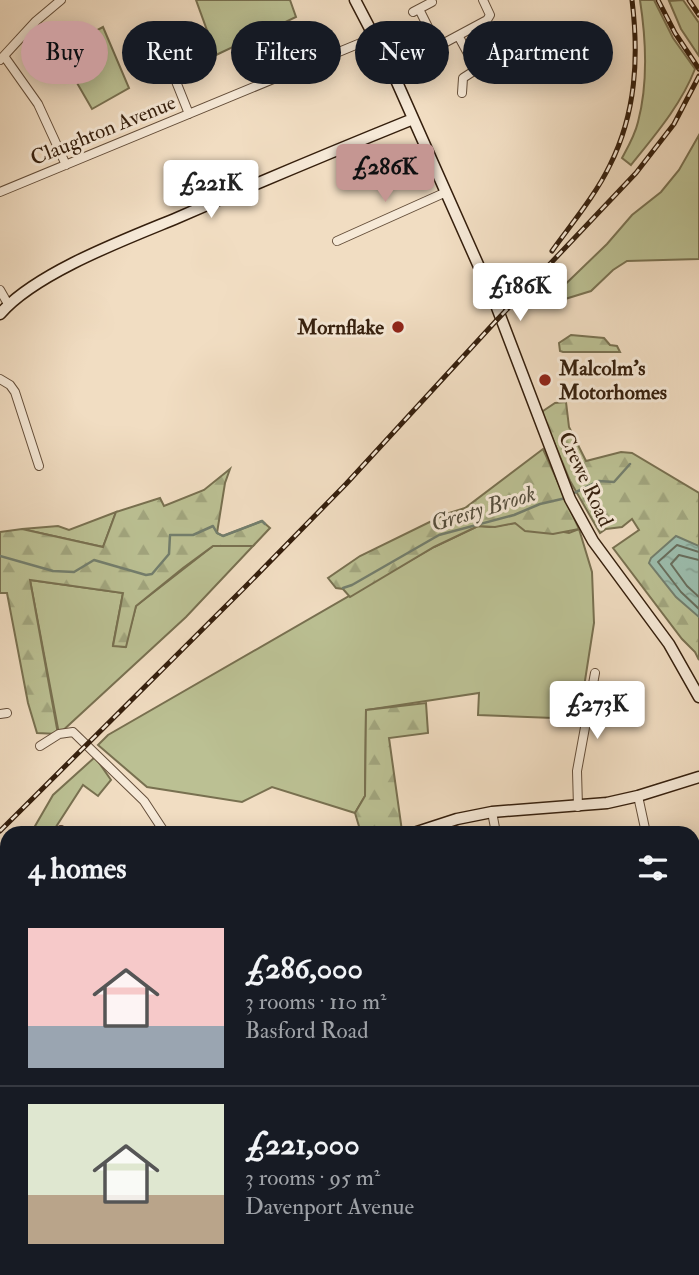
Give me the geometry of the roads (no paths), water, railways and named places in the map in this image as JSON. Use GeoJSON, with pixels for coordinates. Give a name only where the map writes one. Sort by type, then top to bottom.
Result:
{"type":"FeatureCollection","features":[{"type":"Feature","properties":{"kind":"main road","name":"Crewe Road"},"geometry":{"type":"LineString","coordinates":[[355,0],[366,21]]}},
{"type":"Feature","properties":{"kind":"main road","name":"Crewe Road"},"geometry":{"type":"LineString","coordinates":[[398,84],[444,194],[496,305],[569,496],[600,551],[669,645],[699,697]]}},
{"type":"Feature","properties":{"kind":"main road"},"geometry":{"type":"LineString","coordinates":[[0,314],[8,304],[55,274],[123,241],[413,119]]}},
{"type":"Feature","properties":{"kind":"main road"},"geometry":{"type":"LineString","coordinates":[[436,826],[492,812],[578,807],[638,796],[699,777]]}},
{"type":"Feature","properties":{"kind":"street"},"geometry":{"type":"LineString","coordinates":[[61,0],[36,21],[2,58],[38,104],[66,165]]}},
{"type":"Feature","properties":{"kind":"street"},"geometry":{"type":"LineString","coordinates":[[449,42],[487,20],[490,15],[483,0]]}},
{"type":"Feature","properties":{"kind":"street"},"geometry":{"type":"LineString","coordinates":[[422,21],[416,11],[432,2]]}},
{"type":"Feature","properties":{"kind":"street"},"geometry":{"type":"LineString","coordinates":[[459,37],[463,44]]}},
{"type":"Feature","properties":{"kind":"street","name":"Claughton Avenue"},"geometry":{"type":"LineString","coordinates":[[0,192],[355,45]]}},
{"type":"Feature","properties":{"kind":"street"},"geometry":{"type":"LineString","coordinates":[[462,93],[463,78]]}},
{"type":"Feature","properties":{"kind":"street"},"geometry":{"type":"LineString","coordinates":[[177,84],[189,114]]}},
{"type":"Feature","properties":{"kind":"street"},"geometry":{"type":"LineString","coordinates":[[337,241],[444,194]]}},
{"type":"Feature","properties":{"kind":"street"},"geometry":{"type":"LineString","coordinates":[[0,290],[8,304]]}},
{"type":"Feature","properties":{"kind":"street"},"geometry":{"type":"LineString","coordinates":[[0,379],[10,384],[15,392],[39,466]]}},
{"type":"Feature","properties":{"kind":"street"},"geometry":{"type":"LineString","coordinates":[[578,807],[577,771],[595,673]]}},
{"type":"Feature","properties":{"kind":"street"},"geometry":{"type":"LineString","coordinates":[[40,746],[58,734],[73,732],[144,801],[158,826]]}},
{"type":"Feature","properties":{"kind":"street"},"geometry":{"type":"LineString","coordinates":[[638,796],[644,826]]}},
{"type":"Feature","properties":{"kind":"street"},"geometry":{"type":"LineString","coordinates":[[492,812],[495,826]]}},
{"type":"Feature","properties":{"kind":"water"},"geometry":{"type":"Polygon","coordinates":[[[676,536],[699,546],[699,617],[676,597],[649,563],[651,558],[676,536]]]}},
{"type":"Feature","properties":{"kind":"waterway","name":"Gresty Brook"},"geometry":{"type":"LineString","coordinates":[[572,494],[599,481],[614,482],[630,464]]}},
{"type":"Feature","properties":{"kind":"waterway","name":"Gresty Brook"},"geometry":{"type":"LineString","coordinates":[[343,588],[439,535],[566,498]]}},
{"type":"Feature","properties":{"kind":"waterway","name":"Gresty Brook"},"geometry":{"type":"LineString","coordinates":[[0,556],[53,571],[74,572],[94,560],[146,575],[152,574],[169,554],[170,535],[193,535],[213,526],[217,533],[223,536],[262,521],[265,524]]}},
{"type":"Feature","properties":{"kind":"railway"},"geometry":{"type":"LineString","coordinates":[[552,251],[604,176],[619,145],[630,105],[635,64],[632,0]]}},
{"type":"Feature","properties":{"kind":"railway"},"geometry":{"type":"LineString","coordinates":[[658,0],[675,33],[699,69]]}},
{"type":"Feature","properties":{"kind":"railway"},"geometry":{"type":"LineString","coordinates":[[689,0],[699,15]]}},
{"type":"Feature","properties":{"kind":"railway"},"geometry":{"type":"LineString","coordinates":[[5,826],[346,484],[636,173],[674,124],[699,76]]}},
{"type":"Feature","properties":{"kind":"place","name":"Mornflake"},"geometry":{"type":"Point","coordinates":[398,327]}},
{"type":"Feature","properties":{"kind":"place","name":"Malcolm's Motorhomes"},"geometry":{"type":"Point","coordinates":[545,380]}}]}
